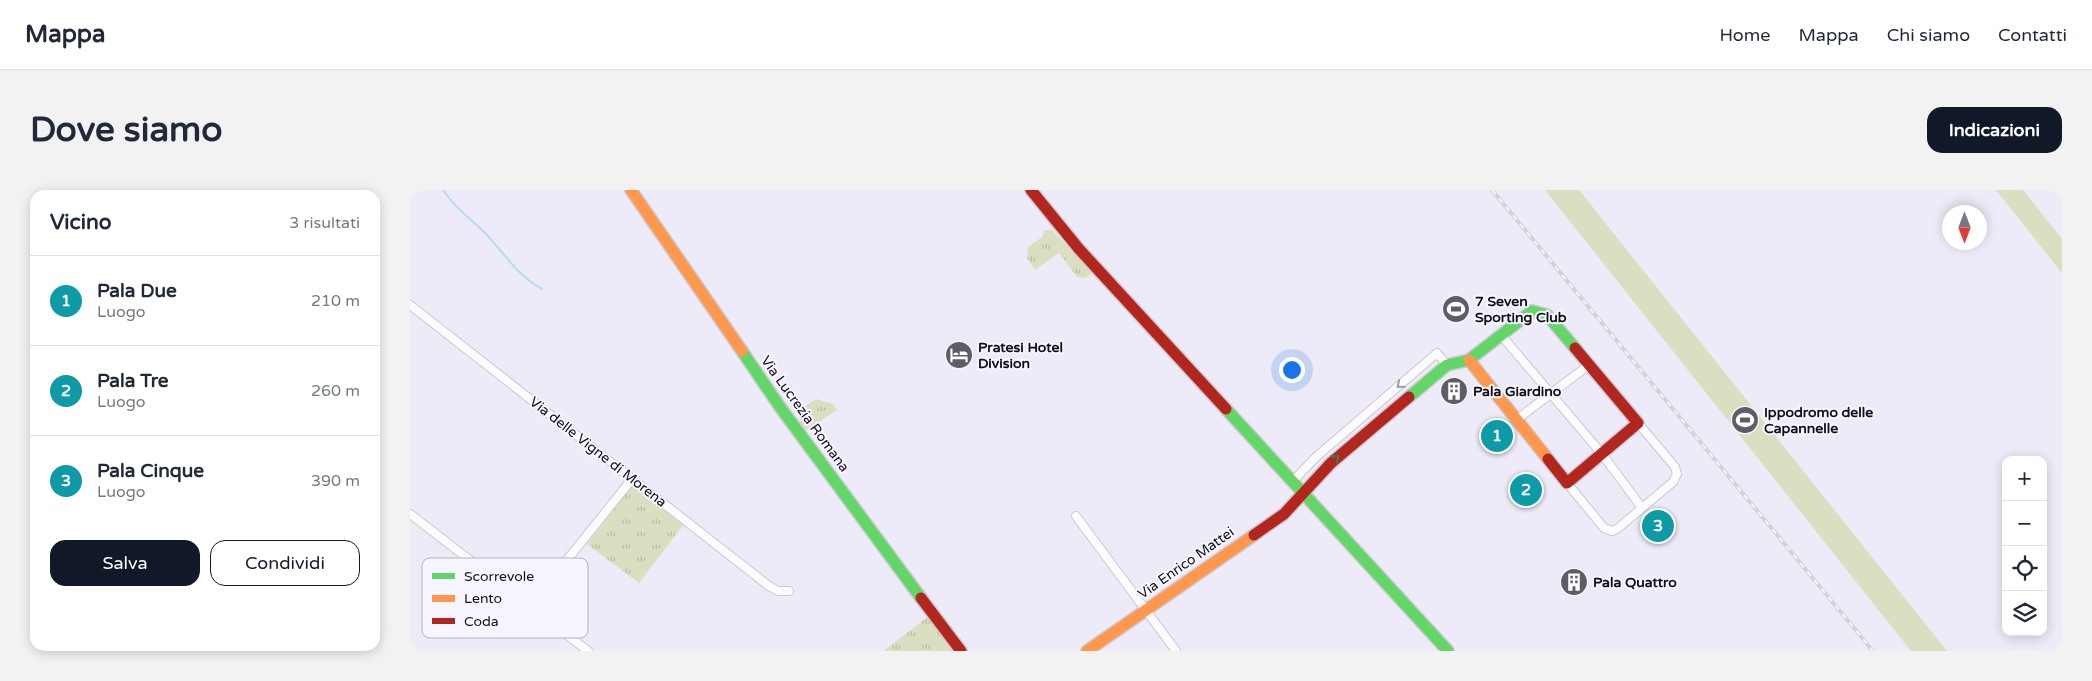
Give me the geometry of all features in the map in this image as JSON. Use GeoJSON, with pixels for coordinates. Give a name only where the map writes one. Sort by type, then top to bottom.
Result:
{"type":"FeatureCollection","features":[{"type":"Feature","properties":{"kind":"street","name":"Via Lucrezia Romana"},"geometry":{"type":"LineString","coordinates":[[631,190],[780,407],[961,651]]}},
{"type":"Feature","properties":{"kind":"street"},"geometry":{"type":"LineString","coordinates":[[1031,190],[1079,249],[1292,482],[1302,496],[1448,651]]}},
{"type":"Feature","properties":{"kind":"street","name":"Via delle Vigne di Morena"},"geometry":{"type":"LineString","coordinates":[[410,305],[771,588],[778,591],[789,591]]}},
{"type":"Feature","properties":{"kind":"street"},"geometry":{"type":"LineString","coordinates":[[1292,482],[1316,456],[1437,353],[1447,365],[1469,360],[1530,313],[1541,312],[1548,316],[1674,466],[1677,474],[1674,481],[1617,529],[1608,530],[1567,483],[1469,360]]}},
{"type":"Feature","properties":{"kind":"street"},"geometry":{"type":"LineString","coordinates":[[1501,335],[1602,454],[1642,508]]}},
{"type":"Feature","properties":{"kind":"street","name":"Via Enrico Mattei"},"geometry":{"type":"LineString","coordinates":[[1086,651],[1278,518],[1302,496],[1331,463],[1447,365]]}},
{"type":"Feature","properties":{"kind":"street"},"geometry":{"type":"LineString","coordinates":[[1516,420],[1589,365]]}},
{"type":"Feature","properties":{"kind":"street"},"geometry":{"type":"LineString","coordinates":[[1567,483],[1638,423]]}},
{"type":"Feature","properties":{"kind":"street"},"geometry":{"type":"LineString","coordinates":[[569,558],[632,479]]}},
{"type":"Feature","properties":{"kind":"street"},"geometry":{"type":"LineString","coordinates":[[410,514],[467,558]]}},
{"type":"Feature","properties":{"kind":"street"},"geometry":{"type":"LineString","coordinates":[[1076,516],[1176,651]]}},
{"type":"Feature","properties":{"kind":"street"},"geometry":{"type":"LineString","coordinates":[[571,638],[588,651]]}},
{"type":"Feature","properties":{"kind":"green space","name":"Ippodromo delle Capannelle"},"geometry":{"type":"Polygon","coordinates":[[[1545,190],[1579,190],[1947,651],[1911,651],[1545,190]]]}},
{"type":"Feature","properties":{"kind":"green space"},"geometry":{"type":"Polygon","coordinates":[[[1996,190],[2023,190],[2062,239],[2062,273],[1996,190]]]}},
{"type":"Feature","properties":{"kind":"green space"},"geometry":{"type":"Polygon","coordinates":[[[1045,230],[1052,230],[1092,273],[1085,278],[1077,277],[1059,253],[1035,270],[1027,258],[1028,247],[1042,237],[1045,230]]]}},
{"type":"Feature","properties":{"kind":"green space"},"geometry":{"type":"Polygon","coordinates":[[[816,399],[833,404],[837,410],[805,431],[799,423],[802,417],[808,413],[804,407],[816,399]]]}},
{"type":"Feature","properties":{"kind":"green space"},"geometry":{"type":"Polygon","coordinates":[[[633,485],[684,524],[639,583],[587,544],[633,485]]]}},
{"type":"Feature","properties":{"kind":"green space"},"geometry":{"type":"Polygon","coordinates":[[[928,617],[952,651],[883,651],[925,619],[928,617]]]}},
{"type":"Feature","properties":{"kind":"waterway"},"geometry":{"type":"LineString","coordinates":[[443,190],[517,270],[542,289]]}},
{"type":"Feature","properties":{"kind":"railway"},"geometry":{"type":"LineString","coordinates":[[1492,190],[1873,651]]}},
{"type":"Feature","properties":{"kind":"traffic: fast"},"geometry":{"type":"LineString","coordinates":[[1409,397],[1447,365],[1469,360],[1532,311],[1547,315],[1575,348]]}},
{"type":"Feature","properties":{"kind":"traffic: fast"},"geometry":{"type":"LineString","coordinates":[[742,351],[780,407],[921,598]]}},
{"type":"Feature","properties":{"kind":"traffic: fast"},"geometry":{"type":"LineString","coordinates":[[1226,409],[1448,651]]}},
{"type":"Feature","properties":{"kind":"traffic: slow"},"geometry":{"type":"LineString","coordinates":[[631,190],[742,351]]}},
{"type":"Feature","properties":{"kind":"traffic: slow"},"geometry":{"type":"LineString","coordinates":[[1469,360],[1548,459]]}},
{"type":"Feature","properties":{"kind":"traffic: slow"},"geometry":{"type":"LineString","coordinates":[[1087,651],[1254,535]]}},
{"type":"Feature","properties":{"kind":"traffic: jam"},"geometry":{"type":"LineString","coordinates":[[1031,190],[1079,249],[1226,409]]}},
{"type":"Feature","properties":{"kind":"traffic: jam"},"geometry":{"type":"LineString","coordinates":[[1548,459],[1567,483],[1638,423],[1575,348]]}},
{"type":"Feature","properties":{"kind":"traffic: jam"},"geometry":{"type":"LineString","coordinates":[[1254,535],[1284,514],[1331,463],[1409,397]]}},
{"type":"Feature","properties":{"kind":"traffic: jam"},"geometry":{"type":"LineString","coordinates":[[921,598],[961,651]]}},
{"type":"Feature","properties":{"kind":"place","name":"7 Seven Sporting Club"},"geometry":{"type":"Point","coordinates":[1456,309]}},
{"type":"Feature","properties":{"kind":"place","name":"Pratesi Hotel Division"},"geometry":{"type":"Point","coordinates":[959,355]}},
{"type":"Feature","properties":{"kind":"place","name":"Pala Giardino"},"geometry":{"type":"Point","coordinates":[1454,391]}},
{"type":"Feature","properties":{"kind":"place","name":"Ippodromo delle Capannelle"},"geometry":{"type":"Point","coordinates":[1745,420]}},
{"type":"Feature","properties":{"kind":"place","name":"Pala Due"},"geometry":{"type":"Point","coordinates":[1497,436]}},
{"type":"Feature","properties":{"kind":"place","name":"Pala Tre"},"geometry":{"type":"Point","coordinates":[1526,490]}},
{"type":"Feature","properties":{"kind":"place","name":"Pala Cinque"},"geometry":{"type":"Point","coordinates":[1658,526]}},
{"type":"Feature","properties":{"kind":"place","name":"Pala Quattro"},"geometry":{"type":"Point","coordinates":[1574,582]}}]}
